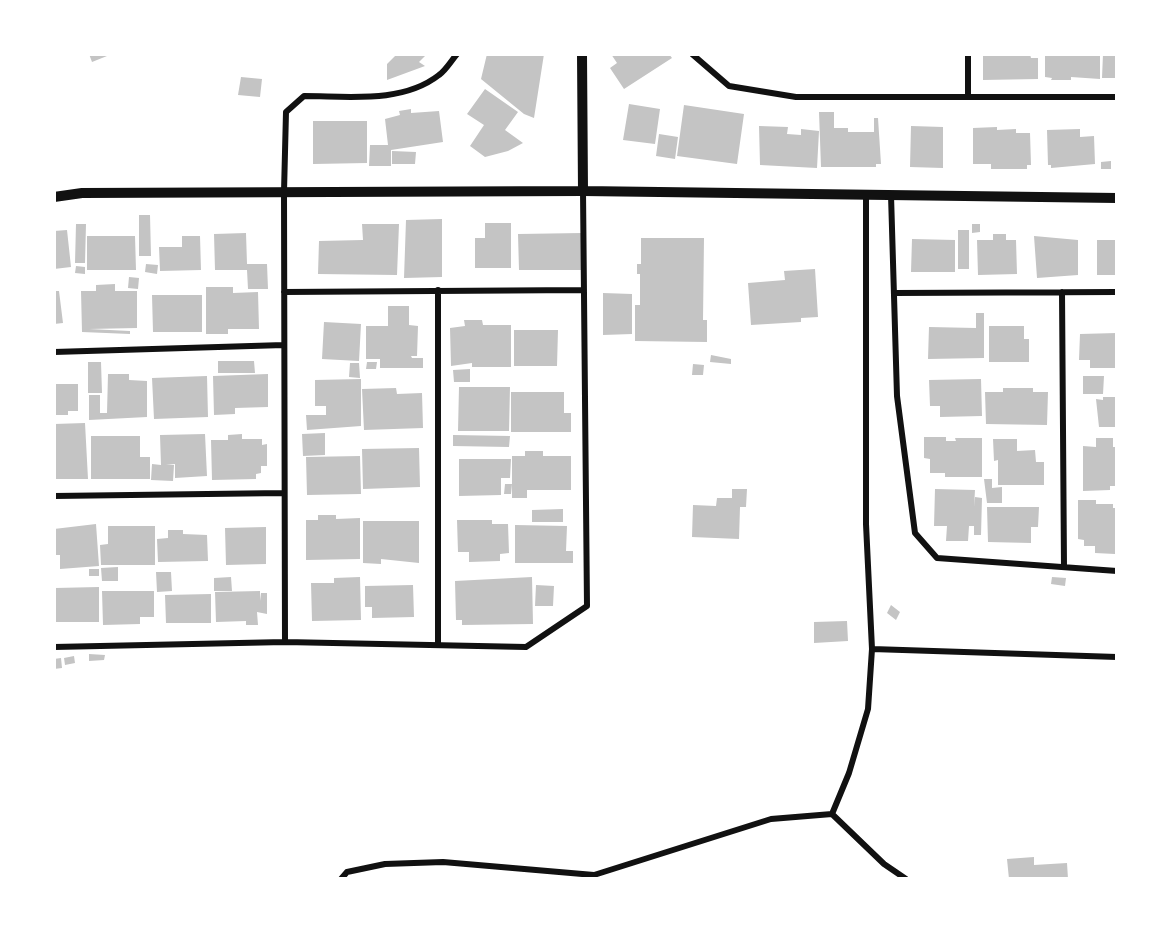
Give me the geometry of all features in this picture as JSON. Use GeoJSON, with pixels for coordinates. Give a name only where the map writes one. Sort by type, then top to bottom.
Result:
{"type":"FeatureCollection","features":[{"type":"Feature","properties":{"kind":"street"},"geometry":{"type":"LineString","coordinates":[[285,642],[284,192],[286,112],[304,96],[383,97],[417,86],[439,75],[457,54]]}},
{"type":"Feature","properties":{"kind":"street"},"geometry":{"type":"LineString","coordinates":[[54,647],[285,642],[526,646],[587,606],[582,54]]}},
{"type":"Feature","properties":{"kind":"street"},"geometry":{"type":"LineString","coordinates":[[692,54],[729,86],[796,97],[1117,96]]}},
{"type":"Feature","properties":{"kind":"street"},"geometry":{"type":"LineString","coordinates":[[968,54],[968,95]]}},
{"type":"Feature","properties":{"kind":"street"},"geometry":{"type":"LineString","coordinates":[[54,197],[82,193],[583,191],[1117,198]]}},
{"type":"Feature","properties":{"kind":"street"},"geometry":{"type":"LineString","coordinates":[[832,814],[849,773],[868,709],[872,649],[866,524],[866,195]]}},
{"type":"Feature","properties":{"kind":"street"},"geometry":{"type":"LineString","coordinates":[[891,195],[897,396],[915,533],[937,558],[1117,571]]}},
{"type":"Feature","properties":{"kind":"street"},"geometry":{"type":"LineString","coordinates":[[284,292],[584,290]]}},
{"type":"Feature","properties":{"kind":"street"},"geometry":{"type":"LineString","coordinates":[[438,291],[438,645]]}},
{"type":"Feature","properties":{"kind":"street"},"geometry":{"type":"LineString","coordinates":[[1062,292],[1064,567]]}},
{"type":"Feature","properties":{"kind":"street"},"geometry":{"type":"LineString","coordinates":[[894,293],[1117,292]]}},
{"type":"Feature","properties":{"kind":"street"},"geometry":{"type":"LineString","coordinates":[[54,352],[284,345]]}},
{"type":"Feature","properties":{"kind":"street"},"geometry":{"type":"LineString","coordinates":[[54,496],[284,493]]}},
{"type":"Feature","properties":{"kind":"street"},"geometry":{"type":"LineString","coordinates":[[872,649],[1117,657]]}},
{"type":"Feature","properties":{"kind":"street"},"geometry":{"type":"LineString","coordinates":[[343,878],[347,872],[385,864],[443,862],[594,875],[771,819],[832,814],[884,864],[906,879]]}},
{"type":"Feature","properties":{"kind":"building"},"geometry":{"type":"Polygon","coordinates":[[[89,54],[112,54],[92,62],[89,54]]]}},
{"type":"Feature","properties":{"kind":"building"},"geometry":{"type":"Polygon","coordinates":[[[397,54],[427,54],[419,62],[425,66],[387,80],[387,64],[397,54]]]}},
{"type":"Feature","properties":{"kind":"building"},"geometry":{"type":"Polygon","coordinates":[[[487,54],[544,54],[534,118],[524,114],[481,79],[487,54]]]}},
{"type":"Feature","properties":{"kind":"building"},"geometry":{"type":"Polygon","coordinates":[[[611,54],[669,54],[672,58],[624,89],[610,68],[617,63],[611,54]]]}},
{"type":"Feature","properties":{"kind":"building"},"geometry":{"type":"Polygon","coordinates":[[[983,54],[1030,54],[1031,58],[1038,58],[1038,79],[983,80],[983,54]]]}},
{"type":"Feature","properties":{"kind":"building"},"geometry":{"type":"Polygon","coordinates":[[[1045,54],[1100,54],[1100,79],[1071,77],[1071,80],[1051,80],[1052,78],[1045,77],[1045,54]]]}},
{"type":"Feature","properties":{"kind":"building"},"geometry":{"type":"Polygon","coordinates":[[[1103,54],[1117,54],[1117,78],[1102,78],[1103,54]]]}},
{"type":"Feature","properties":{"kind":"building"},"geometry":{"type":"Polygon","coordinates":[[[241,77],[262,79],[260,97],[238,95],[241,77]]]}},
{"type":"Feature","properties":{"kind":"building"},"geometry":{"type":"Polygon","coordinates":[[[485,89],[518,112],[505,130],[523,143],[508,151],[485,157],[470,146],[484,125],[467,114],[485,89]]]}},
{"type":"Feature","properties":{"kind":"building"},"geometry":{"type":"Polygon","coordinates":[[[629,104],[660,109],[655,144],[623,140],[629,104]]]}},
{"type":"Feature","properties":{"kind":"building"},"geometry":{"type":"Polygon","coordinates":[[[684,105],[744,114],[737,164],[677,156],[684,105]]]}},
{"type":"Feature","properties":{"kind":"building"},"geometry":{"type":"Polygon","coordinates":[[[411,109],[411,113],[439,111],[443,142],[391,150],[391,166],[369,166],[370,145],[388,145],[385,119],[400,115],[399,111],[411,109]]]}},
{"type":"Feature","properties":{"kind":"building"},"geometry":{"type":"Polygon","coordinates":[[[819,112],[834,112],[834,128],[848,128],[848,132],[874,132],[874,118],[878,118],[881,164],[876,164],[876,167],[821,167],[819,112]]]}},
{"type":"Feature","properties":{"kind":"building"},"geometry":{"type":"Polygon","coordinates":[[[313,121],[367,121],[367,163],[313,164],[313,121]]]}},
{"type":"Feature","properties":{"kind":"building"},"geometry":{"type":"Polygon","coordinates":[[[759,126],[788,127],[787,134],[801,135],[801,129],[819,131],[817,168],[760,165],[759,126]]]}},
{"type":"Feature","properties":{"kind":"building"},"geometry":{"type":"Polygon","coordinates":[[[911,126],[943,127],[943,168],[910,167],[911,126]]]}},
{"type":"Feature","properties":{"kind":"building"},"geometry":{"type":"Polygon","coordinates":[[[997,127],[997,130],[1016,129],[1016,133],[1030,133],[1031,165],[1027,165],[1027,169],[991,169],[991,164],[973,164],[973,128],[997,127]]]}},
{"type":"Feature","properties":{"kind":"building"},"geometry":{"type":"Polygon","coordinates":[[[1080,129],[1080,137],[1094,136],[1095,164],[1051,168],[1051,165],[1048,165],[1047,130],[1080,129]]]}},
{"type":"Feature","properties":{"kind":"building"},"geometry":{"type":"Polygon","coordinates":[[[659,134],[678,137],[675,159],[656,156],[659,134]]]}},
{"type":"Feature","properties":{"kind":"building"},"geometry":{"type":"Polygon","coordinates":[[[392,151],[416,152],[415,164],[392,164],[392,151]]]}},
{"type":"Feature","properties":{"kind":"building"},"geometry":{"type":"Polygon","coordinates":[[[1111,161],[1111,169],[1101,169],[1101,162],[1111,161]]]}},
{"type":"Feature","properties":{"kind":"building"},"geometry":{"type":"Polygon","coordinates":[[[139,215],[150,215],[151,256],[139,256],[139,215]]]}},
{"type":"Feature","properties":{"kind":"building"},"geometry":{"type":"Polygon","coordinates":[[[442,219],[442,277],[404,278],[406,220],[442,219]]]}},
{"type":"Feature","properties":{"kind":"building"},"geometry":{"type":"Polygon","coordinates":[[[485,223],[511,223],[511,268],[475,268],[475,238],[485,238],[485,223]]]}},
{"type":"Feature","properties":{"kind":"building"},"geometry":{"type":"Polygon","coordinates":[[[76,224],[86,224],[85,263],[75,263],[76,224]]]}},
{"type":"Feature","properties":{"kind":"building"},"geometry":{"type":"Polygon","coordinates":[[[362,224],[399,224],[397,275],[318,274],[319,241],[363,240],[362,224]]]}},
{"type":"Feature","properties":{"kind":"building"},"geometry":{"type":"Polygon","coordinates":[[[972,224],[980,224],[980,232],[972,233],[972,224]]]}},
{"type":"Feature","properties":{"kind":"building"},"geometry":{"type":"Polygon","coordinates":[[[67,230],[71,267],[54,269],[54,231],[67,230]]]}},
{"type":"Feature","properties":{"kind":"building"},"geometry":{"type":"Polygon","coordinates":[[[958,230],[969,230],[969,269],[958,269],[958,230]]]}},
{"type":"Feature","properties":{"kind":"building"},"geometry":{"type":"Polygon","coordinates":[[[246,233],[247,264],[267,264],[268,289],[248,289],[247,270],[215,270],[214,234],[246,233]]]}},
{"type":"Feature","properties":{"kind":"building"},"geometry":{"type":"Polygon","coordinates":[[[582,233],[582,270],[519,270],[518,234],[582,233]]]}},
{"type":"Feature","properties":{"kind":"building"},"geometry":{"type":"Polygon","coordinates":[[[993,234],[1006,234],[1006,240],[1016,240],[1017,274],[978,275],[977,240],[993,240],[993,234]]]}},
{"type":"Feature","properties":{"kind":"building"},"geometry":{"type":"Polygon","coordinates":[[[87,236],[135,236],[136,270],[87,270],[87,236]]]}},
{"type":"Feature","properties":{"kind":"building"},"geometry":{"type":"Polygon","coordinates":[[[182,236],[200,236],[201,270],[160,271],[159,247],[182,247],[182,236]]]}},
{"type":"Feature","properties":{"kind":"building"},"geometry":{"type":"Polygon","coordinates":[[[1034,236],[1078,240],[1078,275],[1037,278],[1034,236]]]}},
{"type":"Feature","properties":{"kind":"building"},"geometry":{"type":"Polygon","coordinates":[[[641,238],[704,238],[703,320],[707,320],[707,342],[635,341],[635,305],[640,305],[640,274],[637,274],[637,264],[641,264],[641,238]]]}},
{"type":"Feature","properties":{"kind":"building"},"geometry":{"type":"Polygon","coordinates":[[[912,239],[955,240],[955,272],[911,272],[912,239]]]}},
{"type":"Feature","properties":{"kind":"building"},"geometry":{"type":"Polygon","coordinates":[[[1097,240],[1117,240],[1117,275],[1097,275],[1097,240]]]}},
{"type":"Feature","properties":{"kind":"building"},"geometry":{"type":"Polygon","coordinates":[[[146,264],[158,265],[157,274],[145,272],[146,264]]]}},
{"type":"Feature","properties":{"kind":"building"},"geometry":{"type":"Polygon","coordinates":[[[76,266],[85,267],[85,274],[75,273],[76,266]]]}},
{"type":"Feature","properties":{"kind":"building"},"geometry":{"type":"Polygon","coordinates":[[[815,269],[818,317],[801,318],[801,322],[751,325],[748,283],[785,280],[784,271],[815,269]]]}},
{"type":"Feature","properties":{"kind":"building"},"geometry":{"type":"Polygon","coordinates":[[[129,277],[139,278],[138,289],[128,288],[129,277]]]}},
{"type":"Feature","properties":{"kind":"building"},"geometry":{"type":"Polygon","coordinates":[[[115,284],[115,291],[137,291],[137,328],[89,329],[130,331],[130,334],[82,332],[81,291],[96,291],[96,285],[115,284]]]}},
{"type":"Feature","properties":{"kind":"building"},"geometry":{"type":"Polygon","coordinates":[[[206,287],[233,287],[233,293],[258,292],[259,329],[228,329],[228,334],[206,334],[206,287]]]}},
{"type":"Feature","properties":{"kind":"building"},"geometry":{"type":"Polygon","coordinates":[[[54,291],[59,291],[63,323],[54,324],[54,291]]]}},
{"type":"Feature","properties":{"kind":"building"},"geometry":{"type":"Polygon","coordinates":[[[603,293],[632,294],[632,334],[603,335],[603,293]]]}},
{"type":"Feature","properties":{"kind":"building"},"geometry":{"type":"Polygon","coordinates":[[[152,295],[202,295],[202,332],[153,332],[152,295]]]}},
{"type":"Feature","properties":{"kind":"building"},"geometry":{"type":"Polygon","coordinates":[[[388,306],[409,306],[409,325],[418,326],[417,356],[411,356],[412,358],[423,358],[423,368],[380,368],[380,359],[366,359],[366,326],[388,326],[388,306]]]}},
{"type":"Feature","properties":{"kind":"building"},"geometry":{"type":"Polygon","coordinates":[[[976,313],[984,313],[984,358],[928,359],[929,327],[976,328],[976,313]]]}},
{"type":"Feature","properties":{"kind":"building"},"geometry":{"type":"Polygon","coordinates":[[[464,320],[482,320],[483,325],[511,325],[511,367],[472,367],[472,363],[451,366],[450,328],[465,326],[464,320]]]}},
{"type":"Feature","properties":{"kind":"building"},"geometry":{"type":"Polygon","coordinates":[[[324,322],[361,324],[359,361],[322,359],[324,322]]]}},
{"type":"Feature","properties":{"kind":"building"},"geometry":{"type":"Polygon","coordinates":[[[989,326],[1024,326],[1024,339],[1029,339],[1029,362],[989,362],[989,326]]]}},
{"type":"Feature","properties":{"kind":"building"},"geometry":{"type":"Polygon","coordinates":[[[514,330],[558,330],[557,366],[514,366],[514,330]]]}},
{"type":"Feature","properties":{"kind":"building"},"geometry":{"type":"Polygon","coordinates":[[[1117,333],[1117,368],[1090,368],[1090,360],[1079,360],[1080,334],[1117,333]]]}},
{"type":"Feature","properties":{"kind":"building"},"geometry":{"type":"Polygon","coordinates":[[[711,355],[731,359],[731,364],[710,362],[711,355]]]}},
{"type":"Feature","properties":{"kind":"building"},"geometry":{"type":"Polygon","coordinates":[[[218,361],[254,361],[255,373],[218,373],[218,361]]]}},
{"type":"Feature","properties":{"kind":"building"},"geometry":{"type":"Polygon","coordinates":[[[88,362],[101,362],[102,393],[88,393],[88,362]]]}},
{"type":"Feature","properties":{"kind":"building"},"geometry":{"type":"Polygon","coordinates":[[[367,362],[377,362],[376,369],[366,369],[367,362]]]}},
{"type":"Feature","properties":{"kind":"building"},"geometry":{"type":"Polygon","coordinates":[[[350,363],[359,363],[360,378],[349,377],[350,363]]]}},
{"type":"Feature","properties":{"kind":"building"},"geometry":{"type":"Polygon","coordinates":[[[693,364],[704,365],[703,375],[692,375],[693,364]]]}},
{"type":"Feature","properties":{"kind":"building"},"geometry":{"type":"Polygon","coordinates":[[[470,369],[470,382],[454,382],[453,370],[470,369]]]}},
{"type":"Feature","properties":{"kind":"building"},"geometry":{"type":"Polygon","coordinates":[[[108,374],[129,374],[129,380],[147,381],[147,417],[89,420],[89,395],[100,395],[100,413],[107,413],[108,374]]]}},
{"type":"Feature","properties":{"kind":"building"},"geometry":{"type":"Polygon","coordinates":[[[268,374],[268,407],[235,408],[235,414],[214,415],[213,376],[268,374]]]}},
{"type":"Feature","properties":{"kind":"building"},"geometry":{"type":"Polygon","coordinates":[[[207,376],[208,417],[154,419],[152,378],[207,376]]]}},
{"type":"Feature","properties":{"kind":"building"},"geometry":{"type":"Polygon","coordinates":[[[1083,376],[1104,376],[1103,394],[1083,394],[1083,376]]]}},
{"type":"Feature","properties":{"kind":"building"},"geometry":{"type":"Polygon","coordinates":[[[361,379],[361,426],[307,430],[306,415],[326,415],[326,406],[315,406],[315,380],[361,379]]]}},
{"type":"Feature","properties":{"kind":"building"},"geometry":{"type":"Polygon","coordinates":[[[981,379],[982,416],[940,417],[940,406],[930,406],[929,380],[981,379]]]}},
{"type":"Feature","properties":{"kind":"building"},"geometry":{"type":"Polygon","coordinates":[[[54,384],[78,384],[78,411],[68,411],[68,415],[54,415],[54,384]]]}},
{"type":"Feature","properties":{"kind":"building"},"geometry":{"type":"Polygon","coordinates":[[[459,387],[510,387],[509,431],[458,431],[459,387]]]}},
{"type":"Feature","properties":{"kind":"building"},"geometry":{"type":"Polygon","coordinates":[[[396,388],[397,394],[422,393],[423,428],[364,430],[362,389],[396,388]]]}},
{"type":"Feature","properties":{"kind":"building"},"geometry":{"type":"Polygon","coordinates":[[[1003,388],[1033,388],[1033,392],[1048,392],[1047,425],[986,424],[985,392],[1003,392],[1003,388]]]}},
{"type":"Feature","properties":{"kind":"building"},"geometry":{"type":"Polygon","coordinates":[[[511,392],[564,392],[564,413],[571,413],[571,432],[511,432],[511,392]]]}},
{"type":"Feature","properties":{"kind":"building"},"geometry":{"type":"Polygon","coordinates":[[[1103,397],[1117,397],[1117,427],[1099,427],[1096,399],[1103,400],[1103,397]]]}},
{"type":"Feature","properties":{"kind":"building"},"geometry":{"type":"Polygon","coordinates":[[[85,423],[88,479],[54,479],[54,424],[85,423]]]}},
{"type":"Feature","properties":{"kind":"building"},"geometry":{"type":"Polygon","coordinates":[[[325,433],[325,455],[303,456],[302,434],[325,433]]]}},
{"type":"Feature","properties":{"kind":"building"},"geometry":{"type":"Polygon","coordinates":[[[205,434],[207,476],[175,478],[175,464],[166,465],[174,465],[173,481],[151,480],[152,464],[161,465],[160,435],[205,434]]]}},
{"type":"Feature","properties":{"kind":"building"},"geometry":{"type":"Polygon","coordinates":[[[242,434],[242,439],[262,439],[262,445],[267,444],[267,466],[261,466],[261,473],[256,474],[256,479],[212,480],[211,440],[228,440],[228,435],[242,434]]]}},
{"type":"Feature","properties":{"kind":"building"},"geometry":{"type":"Polygon","coordinates":[[[453,435],[510,436],[509,447],[453,446],[453,435]]]}},
{"type":"Feature","properties":{"kind":"building"},"geometry":{"type":"Polygon","coordinates":[[[91,436],[140,436],[140,457],[150,457],[150,479],[91,479],[91,436]]]}},
{"type":"Feature","properties":{"kind":"building"},"geometry":{"type":"Polygon","coordinates":[[[924,437],[946,437],[946,441],[956,441],[955,438],[982,438],[982,477],[945,477],[945,473],[930,473],[930,459],[924,458],[924,437]]]}},
{"type":"Feature","properties":{"kind":"building"},"geometry":{"type":"Polygon","coordinates":[[[1096,438],[1113,438],[1113,447],[1117,447],[1117,486],[1110,486],[1110,490],[1083,491],[1083,446],[1096,447],[1096,438]]]}},
{"type":"Feature","properties":{"kind":"building"},"geometry":{"type":"Polygon","coordinates":[[[993,439],[1017,439],[1017,451],[1035,450],[1036,462],[1044,462],[1044,485],[998,485],[998,460],[994,461],[993,439]]]}},
{"type":"Feature","properties":{"kind":"building"},"geometry":{"type":"Polygon","coordinates":[[[419,448],[420,487],[363,489],[362,449],[419,448]]]}},
{"type":"Feature","properties":{"kind":"building"},"geometry":{"type":"Polygon","coordinates":[[[525,451],[543,451],[543,456],[571,456],[571,490],[527,490],[527,498],[512,498],[512,456],[525,456],[525,451]]]}},
{"type":"Feature","properties":{"kind":"building"},"geometry":{"type":"Polygon","coordinates":[[[360,456],[361,494],[307,495],[306,457],[360,456]]]}},
{"type":"Feature","properties":{"kind":"building"},"geometry":{"type":"Polygon","coordinates":[[[459,459],[511,459],[510,478],[501,478],[501,495],[459,496],[459,459]]]}},
{"type":"Feature","properties":{"kind":"building"},"geometry":{"type":"Polygon","coordinates":[[[984,479],[992,479],[992,488],[1002,487],[1002,503],[987,503],[984,479]]]}},
{"type":"Feature","properties":{"kind":"building"},"geometry":{"type":"Polygon","coordinates":[[[505,484],[512,484],[511,494],[504,494],[505,484]]]}},
{"type":"Feature","properties":{"kind":"building"},"geometry":{"type":"Polygon","coordinates":[[[732,489],[747,489],[746,507],[740,507],[739,539],[692,537],[693,505],[716,506],[717,498],[732,498],[732,489]]]}},
{"type":"Feature","properties":{"kind":"building"},"geometry":{"type":"Polygon","coordinates":[[[935,489],[975,490],[974,507],[975,497],[982,498],[981,535],[974,535],[974,526],[969,526],[968,541],[946,541],[947,526],[934,526],[935,489]]]}},
{"type":"Feature","properties":{"kind":"building"},"geometry":{"type":"Polygon","coordinates":[[[1078,500],[1096,500],[1096,504],[1113,504],[1113,508],[1117,508],[1115,554],[1095,553],[1095,546],[1084,546],[1084,540],[1078,539],[1078,500]]]}},
{"type":"Feature","properties":{"kind":"building"},"geometry":{"type":"Polygon","coordinates":[[[987,507],[1039,507],[1038,527],[1031,527],[1031,543],[988,542],[987,507]]]}},
{"type":"Feature","properties":{"kind":"building"},"geometry":{"type":"Polygon","coordinates":[[[563,509],[563,522],[532,522],[532,510],[563,509]]]}},
{"type":"Feature","properties":{"kind":"building"},"geometry":{"type":"Polygon","coordinates":[[[318,515],[336,515],[336,519],[360,518],[360,559],[306,560],[306,520],[318,520],[318,515]]]}},
{"type":"Feature","properties":{"kind":"building"},"geometry":{"type":"Polygon","coordinates":[[[457,520],[492,520],[492,524],[508,524],[509,553],[500,554],[500,561],[469,562],[469,552],[458,552],[457,520]]]}},
{"type":"Feature","properties":{"kind":"building"},"geometry":{"type":"Polygon","coordinates":[[[363,521],[419,521],[419,563],[381,559],[381,564],[363,563],[363,521]]]}},
{"type":"Feature","properties":{"kind":"building"},"geometry":{"type":"Polygon","coordinates":[[[96,524],[99,566],[60,569],[60,555],[56,555],[54,551],[54,529],[96,524]]]}},
{"type":"Feature","properties":{"kind":"building"},"geometry":{"type":"Polygon","coordinates":[[[515,525],[567,526],[566,551],[573,551],[573,563],[515,563],[515,525]]]}},
{"type":"Feature","properties":{"kind":"building"},"geometry":{"type":"Polygon","coordinates":[[[108,526],[155,526],[155,565],[101,565],[100,545],[108,544],[108,526]]]}},
{"type":"Feature","properties":{"kind":"building"},"geometry":{"type":"Polygon","coordinates":[[[266,527],[266,564],[226,565],[225,528],[266,527]]]}},
{"type":"Feature","properties":{"kind":"building"},"geometry":{"type":"Polygon","coordinates":[[[168,530],[183,530],[183,534],[207,535],[208,561],[158,562],[157,539],[168,538],[168,530]]]}},
{"type":"Feature","properties":{"kind":"building"},"geometry":{"type":"Polygon","coordinates":[[[118,567],[118,581],[102,581],[101,568],[118,567]]]}},
{"type":"Feature","properties":{"kind":"building"},"geometry":{"type":"Polygon","coordinates":[[[89,569],[99,569],[99,576],[89,576],[89,569]]]}},
{"type":"Feature","properties":{"kind":"building"},"geometry":{"type":"Polygon","coordinates":[[[156,572],[171,572],[172,591],[157,592],[156,572]]]}},
{"type":"Feature","properties":{"kind":"building"},"geometry":{"type":"Polygon","coordinates":[[[231,577],[232,591],[214,591],[214,578],[231,577]]]}},
{"type":"Feature","properties":{"kind":"building"},"geometry":{"type":"Polygon","coordinates":[[[360,577],[361,620],[312,621],[311,583],[334,583],[334,578],[360,577]]]}},
{"type":"Feature","properties":{"kind":"building"},"geometry":{"type":"Polygon","coordinates":[[[532,577],[533,624],[462,625],[462,620],[456,620],[455,581],[532,577]]]}},
{"type":"Feature","properties":{"kind":"building"},"geometry":{"type":"Polygon","coordinates":[[[1052,577],[1066,578],[1065,586],[1051,584],[1052,577]]]}},
{"type":"Feature","properties":{"kind":"building"},"geometry":{"type":"Polygon","coordinates":[[[413,585],[414,617],[372,618],[372,607],[365,607],[365,586],[413,585]]]}},
{"type":"Feature","properties":{"kind":"building"},"geometry":{"type":"Polygon","coordinates":[[[536,585],[554,586],[553,606],[535,606],[536,585]]]}},
{"type":"Feature","properties":{"kind":"building"},"geometry":{"type":"Polygon","coordinates":[[[99,587],[99,622],[55,622],[55,588],[99,587]]]}},
{"type":"Feature","properties":{"kind":"building"},"geometry":{"type":"Polygon","coordinates":[[[102,591],[154,591],[154,617],[140,617],[140,624],[103,625],[102,591]]]}},
{"type":"Feature","properties":{"kind":"building"},"geometry":{"type":"Polygon","coordinates":[[[260,591],[260,601],[261,593],[267,593],[267,614],[257,612],[258,625],[246,625],[246,621],[216,622],[215,592],[260,591]]]}},
{"type":"Feature","properties":{"kind":"building"},"geometry":{"type":"Polygon","coordinates":[[[211,594],[211,623],[166,623],[165,595],[211,594]]]}},
{"type":"Feature","properties":{"kind":"building"},"geometry":{"type":"Polygon","coordinates":[[[891,605],[900,612],[896,620],[887,613],[891,605]]]}},
{"type":"Feature","properties":{"kind":"building"},"geometry":{"type":"Polygon","coordinates":[[[847,621],[848,641],[814,643],[814,622],[847,621]]]}},
{"type":"Feature","properties":{"kind":"building"},"geometry":{"type":"Polygon","coordinates":[[[89,654],[105,655],[104,660],[89,661],[89,654]]]}},
{"type":"Feature","properties":{"kind":"building"},"geometry":{"type":"Polygon","coordinates":[[[74,656],[75,663],[65,665],[64,658],[74,656]]]}},
{"type":"Feature","properties":{"kind":"building"},"geometry":{"type":"Polygon","coordinates":[[[61,658],[62,668],[54,669],[54,659],[61,658]]]}},
{"type":"Feature","properties":{"kind":"building"},"geometry":{"type":"Polygon","coordinates":[[[1034,857],[1034,865],[1067,863],[1068,879],[1009,879],[1007,859],[1034,857]]]}}]}
